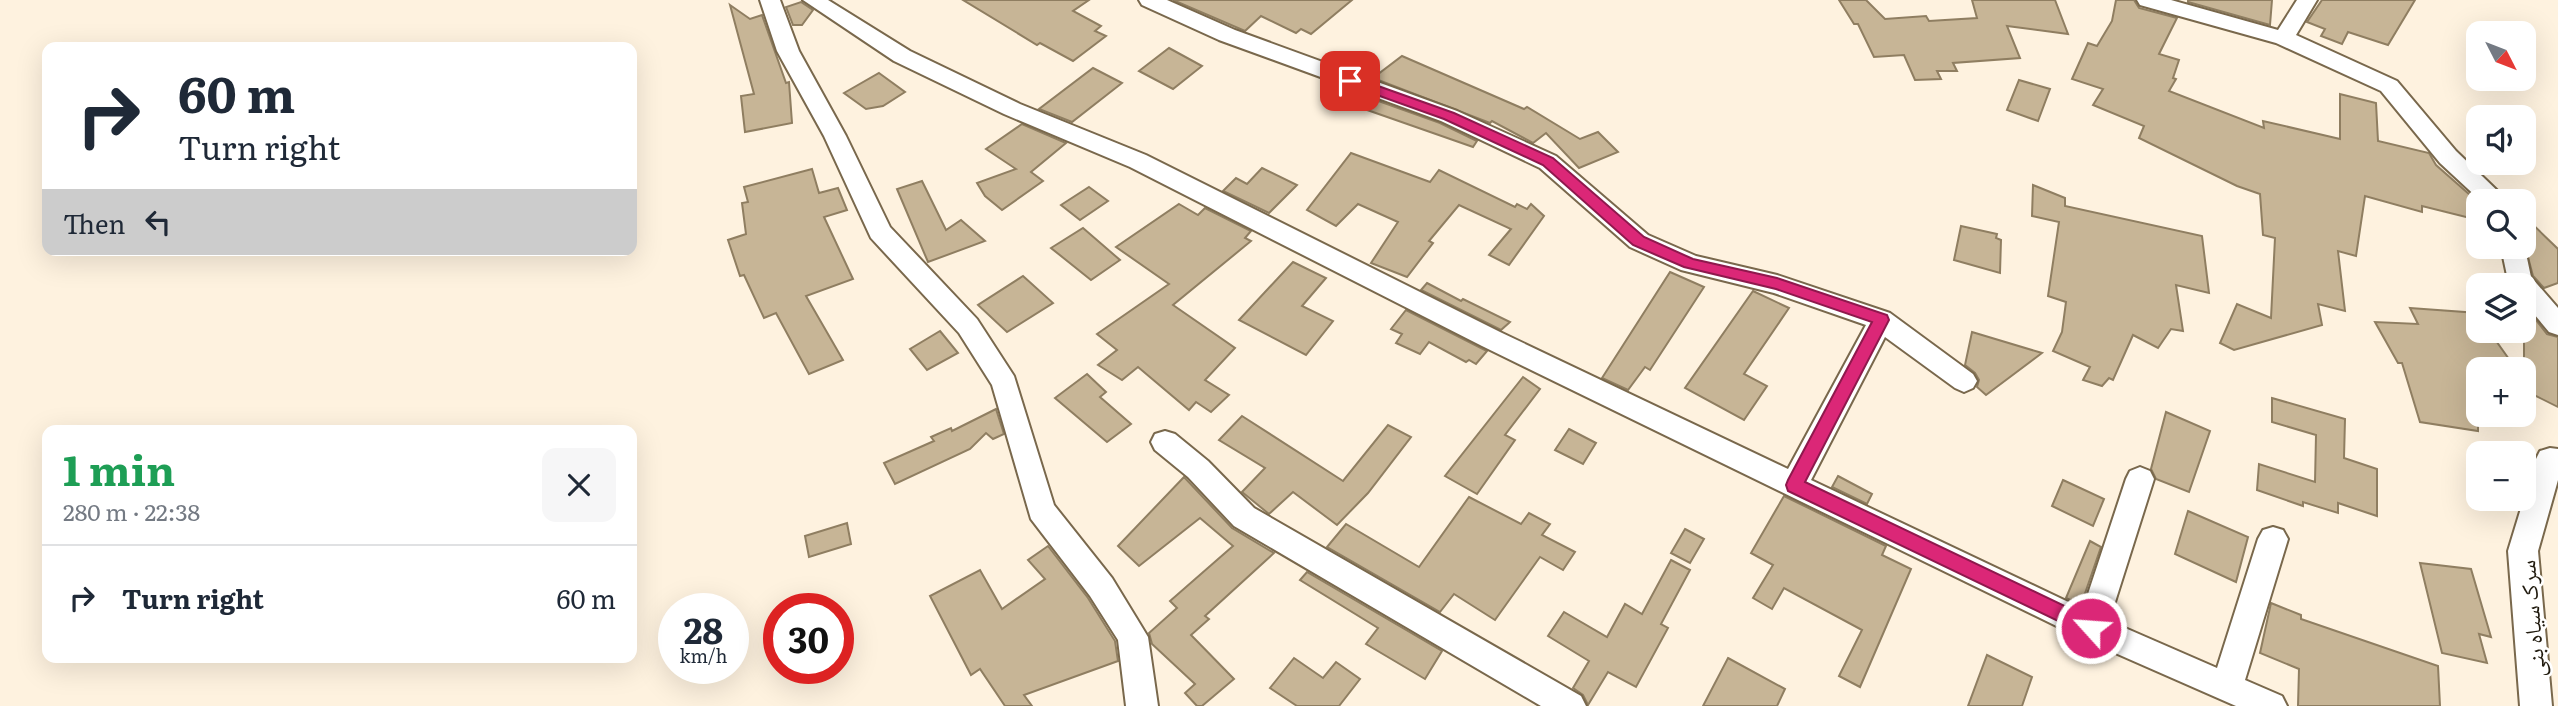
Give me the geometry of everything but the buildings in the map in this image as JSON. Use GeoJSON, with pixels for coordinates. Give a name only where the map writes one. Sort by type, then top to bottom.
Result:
{"type":"FeatureCollection","features":[{"type":"Feature","properties":{"kind":"street"},"geometry":{"type":"LineString","coordinates":[[769,0],[788,51],[835,136],[880,232],[968,326],[1005,383],[1041,510],[1101,587],[1133,637],[1142,706]]}},
{"type":"Feature","properties":{"kind":"street"},"geometry":{"type":"LineString","coordinates":[[813,0],[902,56],[1012,109],[1138,161],[1491,339],[2091,628],[2271,706]]}},
{"type":"Feature","properties":{"kind":"street"},"geometry":{"type":"LineString","coordinates":[[1149,0],[1227,35],[1449,116],[1548,162],[1639,241],[1690,264],[1777,284],[1881,320],[1964,382]]}},
{"type":"Feature","properties":{"kind":"street"},"geometry":{"type":"LineString","coordinates":[[2147,0],[2284,38],[2389,86],[2448,157],[2483,189]]}},
{"type":"Feature","properties":{"kind":"street"},"geometry":{"type":"LineString","coordinates":[[2284,38],[2307,0]]}},
{"type":"Feature","properties":{"kind":"street"},"geometry":{"type":"LineString","coordinates":[[2515,259],[2519,280],[2558,325]]}},
{"type":"Feature","properties":{"kind":"street"},"geometry":{"type":"LineString","coordinates":[[1794,485],[1881,320]]}},
{"type":"Feature","properties":{"kind":"street"},"geometry":{"type":"LineString","coordinates":[[1165,442],[1198,470],[1244,517],[1570,706]]}},
{"type":"Feature","properties":{"kind":"street","name":"سرک سیاه بنی"},"geometry":{"type":"LineString","coordinates":[[2536,706],[2523,551],[2550,460],[2558,460]]}},
{"type":"Feature","properties":{"kind":"street"},"geometry":{"type":"LineString","coordinates":[[2091,628],[2140,479]]}},
{"type":"Feature","properties":{"kind":"street"},"geometry":{"type":"LineString","coordinates":[[2227,687],[2273,538]]}},
{"type":"Feature","properties":{"kind":"route"},"geometry":{"type":"LineString","coordinates":[[1350,81],[1449,116],[1548,162],[1639,241],[1690,264],[1777,284],[1881,320],[1794,485],[2091,628]]}}]}
